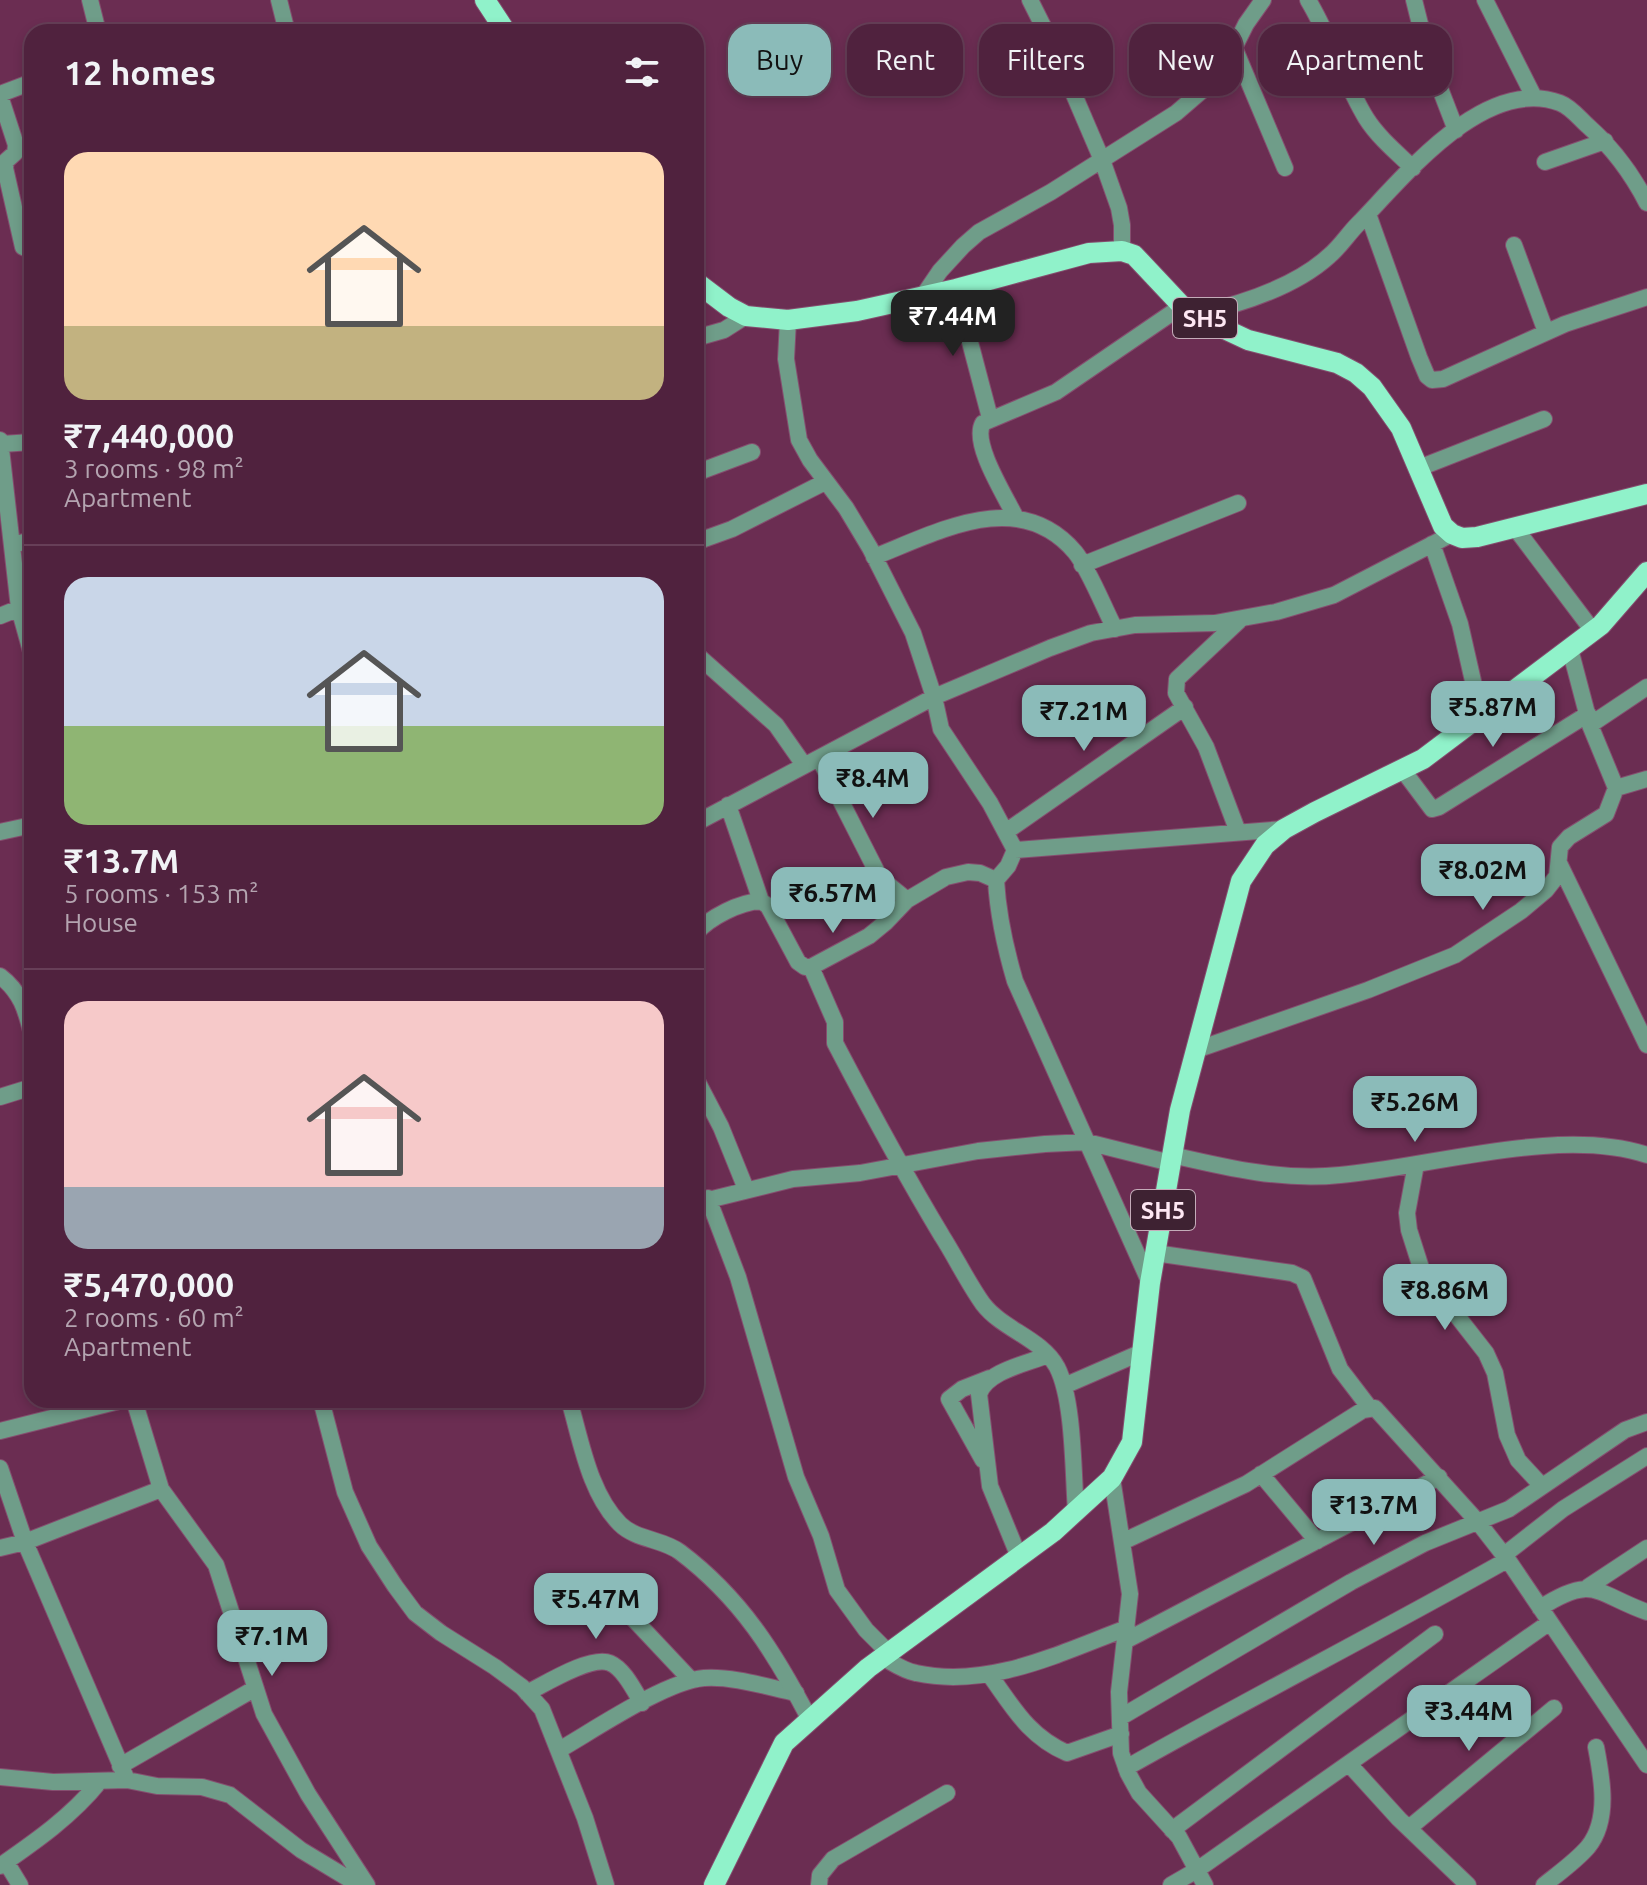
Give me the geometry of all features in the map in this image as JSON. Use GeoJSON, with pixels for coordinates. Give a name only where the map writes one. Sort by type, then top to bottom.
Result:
{"type":"FeatureCollection","features":[{"type":"Feature","properties":{"kind":"main road"},"geometry":{"type":"LineString","coordinates":[[485,0],[501,24]]}},
{"type":"Feature","properties":{"kind":"main road"},"geometry":{"type":"LineString","coordinates":[[704,288],[746,316],[788,320],[857,311],[956,289],[1089,253],[1122,251]]}},
{"type":"Feature","properties":{"kind":"main road","name":"SH5"},"geometry":{"type":"LineString","coordinates":[[1122,251],[1134,255],[1190,310],[1248,340],[1337,363],[1356,373],[1372,387],[1395,418],[1435,511],[1452,534]]}},
{"type":"Feature","properties":{"kind":"main road"},"geometry":{"type":"LineString","coordinates":[[1452,534],[1462,538],[1477,537],[1647,494]]}},
{"type":"Feature","properties":{"kind":"main road","name":"SH5"},"geometry":{"type":"LineString","coordinates":[[714,1885],[784,1743],[885,1655],[1076,1512],[1112,1478],[1132,1442],[1150,1283],[1180,1110],[1241,881],[1265,845],[1284,829],[1423,759],[1593,631],[1647,572]]}},
{"type":"Feature","properties":{"kind":"street"},"geometry":{"type":"LineString","coordinates":[[90,0],[96,24]]}},
{"type":"Feature","properties":{"kind":"street"},"geometry":{"type":"LineString","coordinates":[[279,0],[285,24]]}},
{"type":"Feature","properties":{"kind":"street"},"geometry":{"type":"LineString","coordinates":[[1030,0],[1102,160],[1119,208],[1122,251]]}},
{"type":"Feature","properties":{"kind":"street"},"geometry":{"type":"LineString","coordinates":[[1242,32],[1263,0]]}},
{"type":"Feature","properties":{"kind":"street"},"geometry":{"type":"LineString","coordinates":[[1308,0],[1348,87],[1367,120],[1413,168]]}},
{"type":"Feature","properties":{"kind":"street"},"geometry":{"type":"LineString","coordinates":[[1414,0],[1429,60],[1456,130]]}},
{"type":"Feature","properties":{"kind":"street"},"geometry":{"type":"LineString","coordinates":[[1485,0],[1534,97]]}},
{"type":"Feature","properties":{"kind":"street"},"geometry":{"type":"LineString","coordinates":[[1242,66],[1285,168]]}},
{"type":"Feature","properties":{"kind":"street"},"geometry":{"type":"LineString","coordinates":[[24,85],[0,95],[16,145],[15,153],[6,161],[5,168],[24,247]]}},
{"type":"Feature","properties":{"kind":"street"},"geometry":{"type":"LineString","coordinates":[[923,296],[940,271],[979,232],[1102,160],[1176,113],[1196,96]]}},
{"type":"Feature","properties":{"kind":"street"},"geometry":{"type":"LineString","coordinates":[[1016,518],[980,443],[979,429],[990,418],[1020,409],[1056,392],[1190,310],[1222,308],[1310,271],[1331,255],[1413,168],[1473,117],[1507,103],[1534,97],[1563,104],[1605,141],[1634,178],[1647,203]]}},
{"type":"Feature","properties":{"kind":"street"},"geometry":{"type":"LineString","coordinates":[[1545,162],[1605,141]]}},
{"type":"Feature","properties":{"kind":"street"},"geometry":{"type":"LineString","coordinates":[[1368,214],[1423,368],[1432,380],[1443,379],[1546,332],[1647,297]]}},
{"type":"Feature","properties":{"kind":"street"},"geometry":{"type":"LineString","coordinates":[[1514,245],[1546,332]]}},
{"type":"Feature","properties":{"kind":"street"},"geometry":{"type":"LineString","coordinates":[[956,289],[990,418]]}},
{"type":"Feature","properties":{"kind":"street"},"geometry":{"type":"LineString","coordinates":[[704,336],[724,330],[746,316]]}},
{"type":"Feature","properties":{"kind":"street"},"geometry":{"type":"LineString","coordinates":[[788,320],[786,359],[799,440],[825,482],[846,508],[874,557],[913,633],[941,729],[1007,831],[1015,850],[1008,866],[996,880],[1002,935],[1015,981],[1150,1283]]}},
{"type":"Feature","properties":{"kind":"street"},"geometry":{"type":"LineString","coordinates":[[1419,468],[1544,419]]}},
{"type":"Feature","properties":{"kind":"street"},"geometry":{"type":"LineString","coordinates":[[24,442],[1,442],[12,545],[24,596]]}},
{"type":"Feature","properties":{"kind":"street"},"geometry":{"type":"LineString","coordinates":[[704,470],[752,452]]}},
{"type":"Feature","properties":{"kind":"street"},"geometry":{"type":"LineString","coordinates":[[704,539],[732,529],[825,482]]}},
{"type":"Feature","properties":{"kind":"street"},"geometry":{"type":"LineString","coordinates":[[1082,565],[1238,503]]}},
{"type":"Feature","properties":{"kind":"street"},"geometry":{"type":"LineString","coordinates":[[874,557],[954,526],[993,516],[1027,519],[1056,534],[1076,553],[1115,629]]}},
{"type":"Feature","properties":{"kind":"street"},"geometry":{"type":"LineString","coordinates":[[1516,529],[1593,631]]}},
{"type":"Feature","properties":{"kind":"street"},"geometry":{"type":"LineString","coordinates":[[704,818],[934,697],[1050,648],[1091,633],[1135,625],[1215,623],[1276,612],[1334,595],[1452,534]]}},
{"type":"Feature","properties":{"kind":"street"},"geometry":{"type":"LineString","coordinates":[[12,545],[24,542]]}},
{"type":"Feature","properties":{"kind":"street"},"geometry":{"type":"LineString","coordinates":[[1432,544],[1460,624],[1481,716]]}},
{"type":"Feature","properties":{"kind":"street"},"geometry":{"type":"LineString","coordinates":[[0,616],[24,606]]}},
{"type":"Feature","properties":{"kind":"street"},"geometry":{"type":"LineString","coordinates":[[1238,832],[1206,747],[1176,693],[1177,679],[1242,618]]}},
{"type":"Feature","properties":{"kind":"street"},"geometry":{"type":"LineString","coordinates":[[1196,1050],[1368,990],[1455,955],[1521,911],[1546,890],[1557,876],[1560,847],[1569,837],[1606,814],[1616,788],[1589,720],[1570,649]]}},
{"type":"Feature","properties":{"kind":"street"},"geometry":{"type":"LineString","coordinates":[[704,661],[812,761],[880,878],[907,900]]}},
{"type":"Feature","properties":{"kind":"street"},"geometry":{"type":"LineString","coordinates":[[1402,769],[1432,809],[1439,807],[1647,687]]}},
{"type":"Feature","properties":{"kind":"street"},"geometry":{"type":"LineString","coordinates":[[1007,831],[1185,707]]}},
{"type":"Feature","properties":{"kind":"street"},"geometry":{"type":"LineString","coordinates":[[1616,788],[1647,779]]}},
{"type":"Feature","properties":{"kind":"street"},"geometry":{"type":"LineString","coordinates":[[728,805],[761,901],[768,906],[798,962],[805,967],[842,952],[879,929],[907,900],[956,874],[980,873],[996,880]]}},
{"type":"Feature","properties":{"kind":"street"},"geometry":{"type":"LineString","coordinates":[[0,832],[24,827]]}},
{"type":"Feature","properties":{"kind":"street"},"geometry":{"type":"LineString","coordinates":[[1015,850],[1284,829]]}},
{"type":"Feature","properties":{"kind":"street"},"geometry":{"type":"LineString","coordinates":[[1559,863],[1647,1045]]}},
{"type":"Feature","properties":{"kind":"street"},"geometry":{"type":"LineString","coordinates":[[704,927],[719,916],[761,901]]}},
{"type":"Feature","properties":{"kind":"street"},"geometry":{"type":"LineString","coordinates":[[811,967],[835,1022],[835,1043],[900,1166],[984,1304],[1003,1324],[1043,1349],[1056,1366],[1064,1386],[1076,1512]]}},
{"type":"Feature","properties":{"kind":"street"},"geometry":{"type":"LineString","coordinates":[[0,976],[18,992],[24,1004]]}},
{"type":"Feature","properties":{"kind":"street"},"geometry":{"type":"LineString","coordinates":[[0,1097],[24,1090]]}},
{"type":"Feature","properties":{"kind":"street"},"geometry":{"type":"LineString","coordinates":[[704,1094],[746,1189]]}},
{"type":"Feature","properties":{"kind":"street"},"geometry":{"type":"LineString","coordinates":[[704,1200],[793,1179],[900,1166],[978,1151],[1087,1142],[1242,1171],[1290,1176],[1339,1176],[1518,1149],[1568,1145],[1633,1150],[1647,1155]]}},
{"type":"Feature","properties":{"kind":"street"},"geometry":{"type":"LineString","coordinates":[[1416,1164],[1407,1213],[1422,1271],[1486,1353],[1495,1373],[1507,1435],[1518,1460],[1541,1485]]}},
{"type":"Feature","properties":{"kind":"street"},"geometry":{"type":"LineString","coordinates":[[704,1204],[738,1277],[796,1477],[821,1536],[837,1590],[885,1655],[913,1673],[951,1677],[989,1674],[1031,1665],[1126,1634],[1317,1541],[1439,1477]]}},
{"type":"Feature","properties":{"kind":"street"},"geometry":{"type":"LineString","coordinates":[[1155,1253],[1292,1273],[1303,1278],[1340,1369],[1369,1407],[1381,1411],[1506,1557],[1647,1765]]}},
{"type":"Feature","properties":{"kind":"street"},"geometry":{"type":"LineString","coordinates":[[1064,1386],[1142,1352]]}},
{"type":"Feature","properties":{"kind":"street"},"geometry":{"type":"LineString","coordinates":[[987,1469],[949,1399],[962,1389],[1048,1355]]}},
{"type":"Feature","properties":{"kind":"street"},"geometry":{"type":"LineString","coordinates":[[992,1378],[982,1385],[979,1394],[987,1469],[994,1502],[1019,1557]]}},
{"type":"Feature","properties":{"kind":"street"},"geometry":{"type":"LineString","coordinates":[[1122,1542],[1210,1502],[1369,1407]]}},
{"type":"Feature","properties":{"kind":"street"},"geometry":{"type":"LineString","coordinates":[[0,1431],[91,1408]]}},
{"type":"Feature","properties":{"kind":"street"},"geometry":{"type":"LineString","coordinates":[[136,1408],[161,1489],[216,1565],[264,1714],[308,1794],[367,1885]]}},
{"type":"Feature","properties":{"kind":"street"},"geometry":{"type":"LineString","coordinates":[[323,1408],[345,1492],[369,1546],[395,1586],[415,1613],[495,1667],[542,1709],[585,1818],[606,1885]]}},
{"type":"Feature","properties":{"kind":"street"},"geometry":{"type":"LineString","coordinates":[[571,1408],[602,1499],[621,1525],[649,1540],[676,1549],[715,1579],[758,1630],[810,1720]]}},
{"type":"Feature","properties":{"kind":"street"},"geometry":{"type":"LineString","coordinates":[[1121,1717],[1351,1582],[1425,1543],[1509,1509],[1625,1430],[1647,1422]]}},
{"type":"Feature","properties":{"kind":"street"},"geometry":{"type":"LineString","coordinates":[[1126,1768],[1260,1692],[1414,1612],[1506,1557],[1563,1509],[1647,1456]]}},
{"type":"Feature","properties":{"kind":"street"},"geometry":{"type":"LineString","coordinates":[[0,1468],[25,1542],[123,1773],[157,1786],[202,1787],[230,1795],[301,1850],[359,1885]]}},
{"type":"Feature","properties":{"kind":"street"},"geometry":{"type":"LineString","coordinates":[[1261,1474],[1317,1541]]}},
{"type":"Feature","properties":{"kind":"street"},"geometry":{"type":"LineString","coordinates":[[1112,1478],[1130,1594],[1119,1692],[1121,1753],[1139,1793],[1172,1830],[1201,1877]]}},
{"type":"Feature","properties":{"kind":"street"},"geometry":{"type":"LineString","coordinates":[[0,1548],[25,1542],[161,1489]]}},
{"type":"Feature","properties":{"kind":"street"},"geometry":{"type":"LineString","coordinates":[[1171,1885],[1201,1877],[1545,1615],[1573,1590],[1588,1587],[1647,1548]]}},
{"type":"Feature","properties":{"kind":"street"},"geometry":{"type":"LineString","coordinates":[[1588,1587],[1610,1593],[1630,1606],[1647,1612]]}},
{"type":"Feature","properties":{"kind":"street"},"geometry":{"type":"LineString","coordinates":[[596,1588],[627,1612],[691,1680]]}},
{"type":"Feature","properties":{"kind":"street"},"geometry":{"type":"LineString","coordinates":[[1172,1830],[1435,1634]]}},
{"type":"Feature","properties":{"kind":"street"},"geometry":{"type":"LineString","coordinates":[[527,1693],[598,1661],[611,1663],[622,1673],[642,1703]]}},
{"type":"Feature","properties":{"kind":"street"},"geometry":{"type":"LineString","coordinates":[[989,1674],[1030,1730],[1047,1744],[1067,1753],[1121,1734]]}},
{"type":"Feature","properties":{"kind":"street"},"geometry":{"type":"LineString","coordinates":[[559,1750],[642,1703],[691,1680],[720,1679],[796,1693]]}},
{"type":"Feature","properties":{"kind":"street"},"geometry":{"type":"LineString","coordinates":[[0,1777],[53,1782],[100,1781],[123,1773],[254,1689]]}},
{"type":"Feature","properties":{"kind":"street"},"geometry":{"type":"LineString","coordinates":[[1409,1828],[1554,1708]]}},
{"type":"Feature","properties":{"kind":"street"},"geometry":{"type":"LineString","coordinates":[[1544,1885],[1589,1845],[1598,1827],[1603,1783],[1596,1747]]}},
{"type":"Feature","properties":{"kind":"street"},"geometry":{"type":"LineString","coordinates":[[1349,1764],[1468,1885]]}},
{"type":"Feature","properties":{"kind":"street"},"geometry":{"type":"LineString","coordinates":[[20,1885],[3,1864],[63,1820],[84,1802],[100,1781]]}},
{"type":"Feature","properties":{"kind":"street"},"geometry":{"type":"LineString","coordinates":[[819,1885],[820,1875],[833,1859],[947,1793]]}}]}
